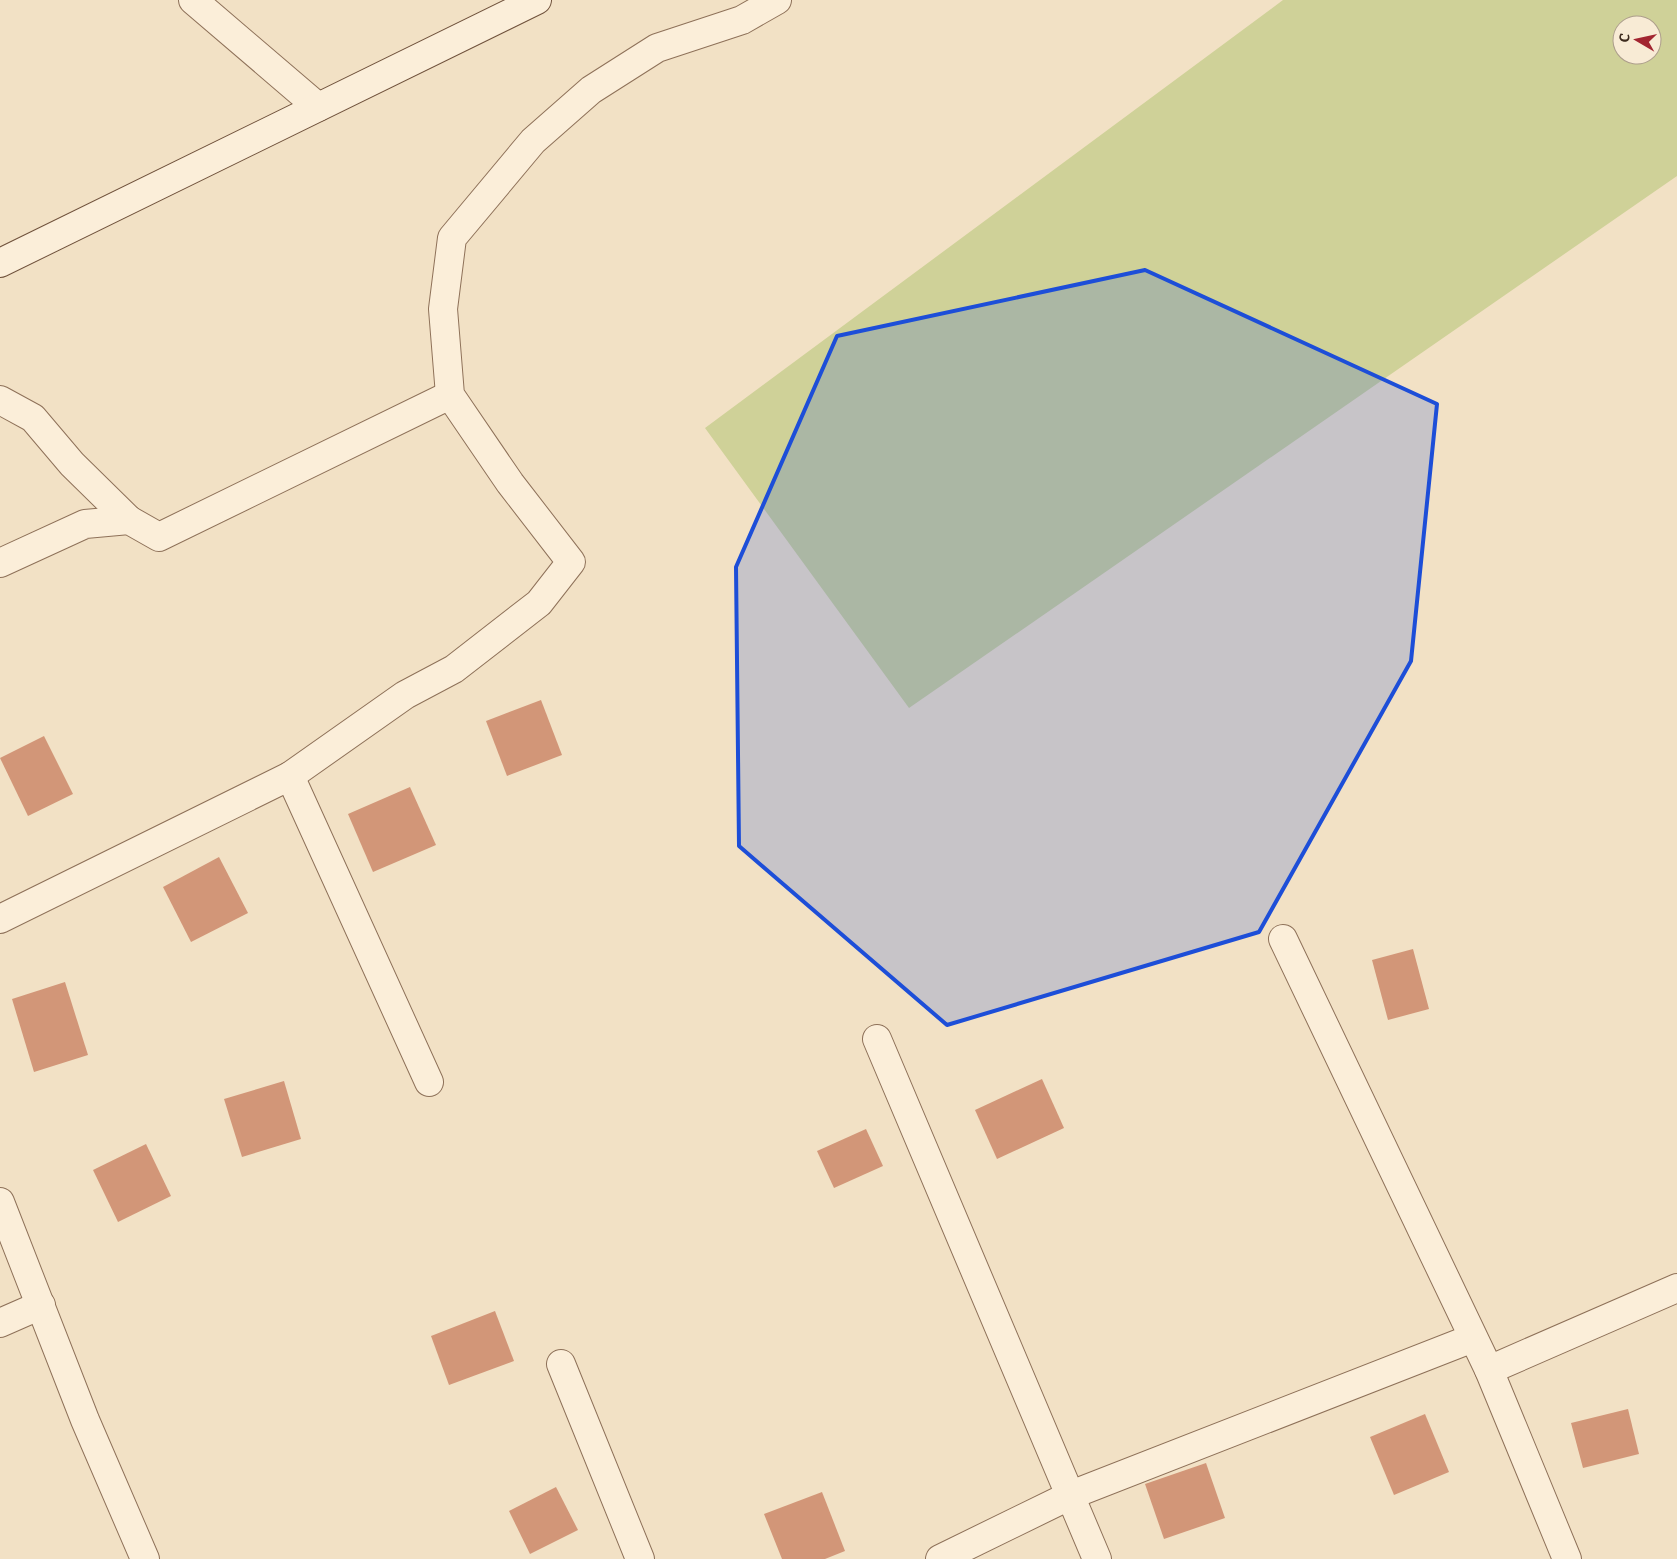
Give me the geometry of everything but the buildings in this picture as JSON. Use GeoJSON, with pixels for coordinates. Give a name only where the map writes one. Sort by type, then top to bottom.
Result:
{"type":"FeatureCollection","features":[{"type":"Feature","properties":{"kind":"street"},"geometry":{"type":"LineString","coordinates":[[193,0],[318,107]]}},
{"type":"Feature","properties":{"kind":"street"},"geometry":{"type":"LineString","coordinates":[[0,263],[537,0]]}},
{"type":"Feature","properties":{"kind":"street"},"geometry":{"type":"LineString","coordinates":[[0,919],[290,776],[405,695],[454,669],[539,603],[571,562],[510,483],[450,394],[443,309],[452,238],[533,141],[591,90],[657,48],[742,20],[776,0]]}},
{"type":"Feature","properties":{"kind":"street"},"geometry":{"type":"LineString","coordinates":[[0,400],[33,418],[72,464],[129,520],[159,537],[450,394]]}},
{"type":"Feature","properties":{"kind":"street"},"geometry":{"type":"LineString","coordinates":[[0,563],[85,524],[129,520]]}},
{"type":"Feature","properties":{"kind":"street"},"geometry":{"type":"LineString","coordinates":[[290,776],[429,1082]]}},
{"type":"Feature","properties":{"kind":"street"},"geometry":{"type":"LineString","coordinates":[[1283,939],[1488,1370],[1567,1559]]}},
{"type":"Feature","properties":{"kind":"street"},"geometry":{"type":"LineString","coordinates":[[877,1039],[1097,1559]]}},
{"type":"Feature","properties":{"kind":"street"},"geometry":{"type":"LineString","coordinates":[[0,1202],[85,1420],[145,1559]]}},
{"type":"Feature","properties":{"kind":"street"},"geometry":{"type":"LineString","coordinates":[[1488,1370],[1677,1288]]}},
{"type":"Feature","properties":{"kind":"street"},"geometry":{"type":"LineString","coordinates":[[0,1323],[40,1305]]}},
{"type":"Feature","properties":{"kind":"street"},"geometry":{"type":"LineString","coordinates":[[940,1559],[1071,1495],[1473,1338]]}},
{"type":"Feature","properties":{"kind":"street"},"geometry":{"type":"LineString","coordinates":[[561,1364],[640,1559]]}},
{"type":"Feature","properties":{"kind":"highlighted area"},"geometry":{"type":"Polygon","coordinates":[[[1145,270],[1437,404],[1411,661],[1259,932],[947,1025],[739,846],[736,567],[837,336],[1145,270]]]}},
{"type":"Feature","properties":{"kind":"green space"},"geometry":{"type":"Polygon","coordinates":[[[1283,0],[1677,0],[1677,176],[909,708],[705,428],[1283,0]]]}}]}
